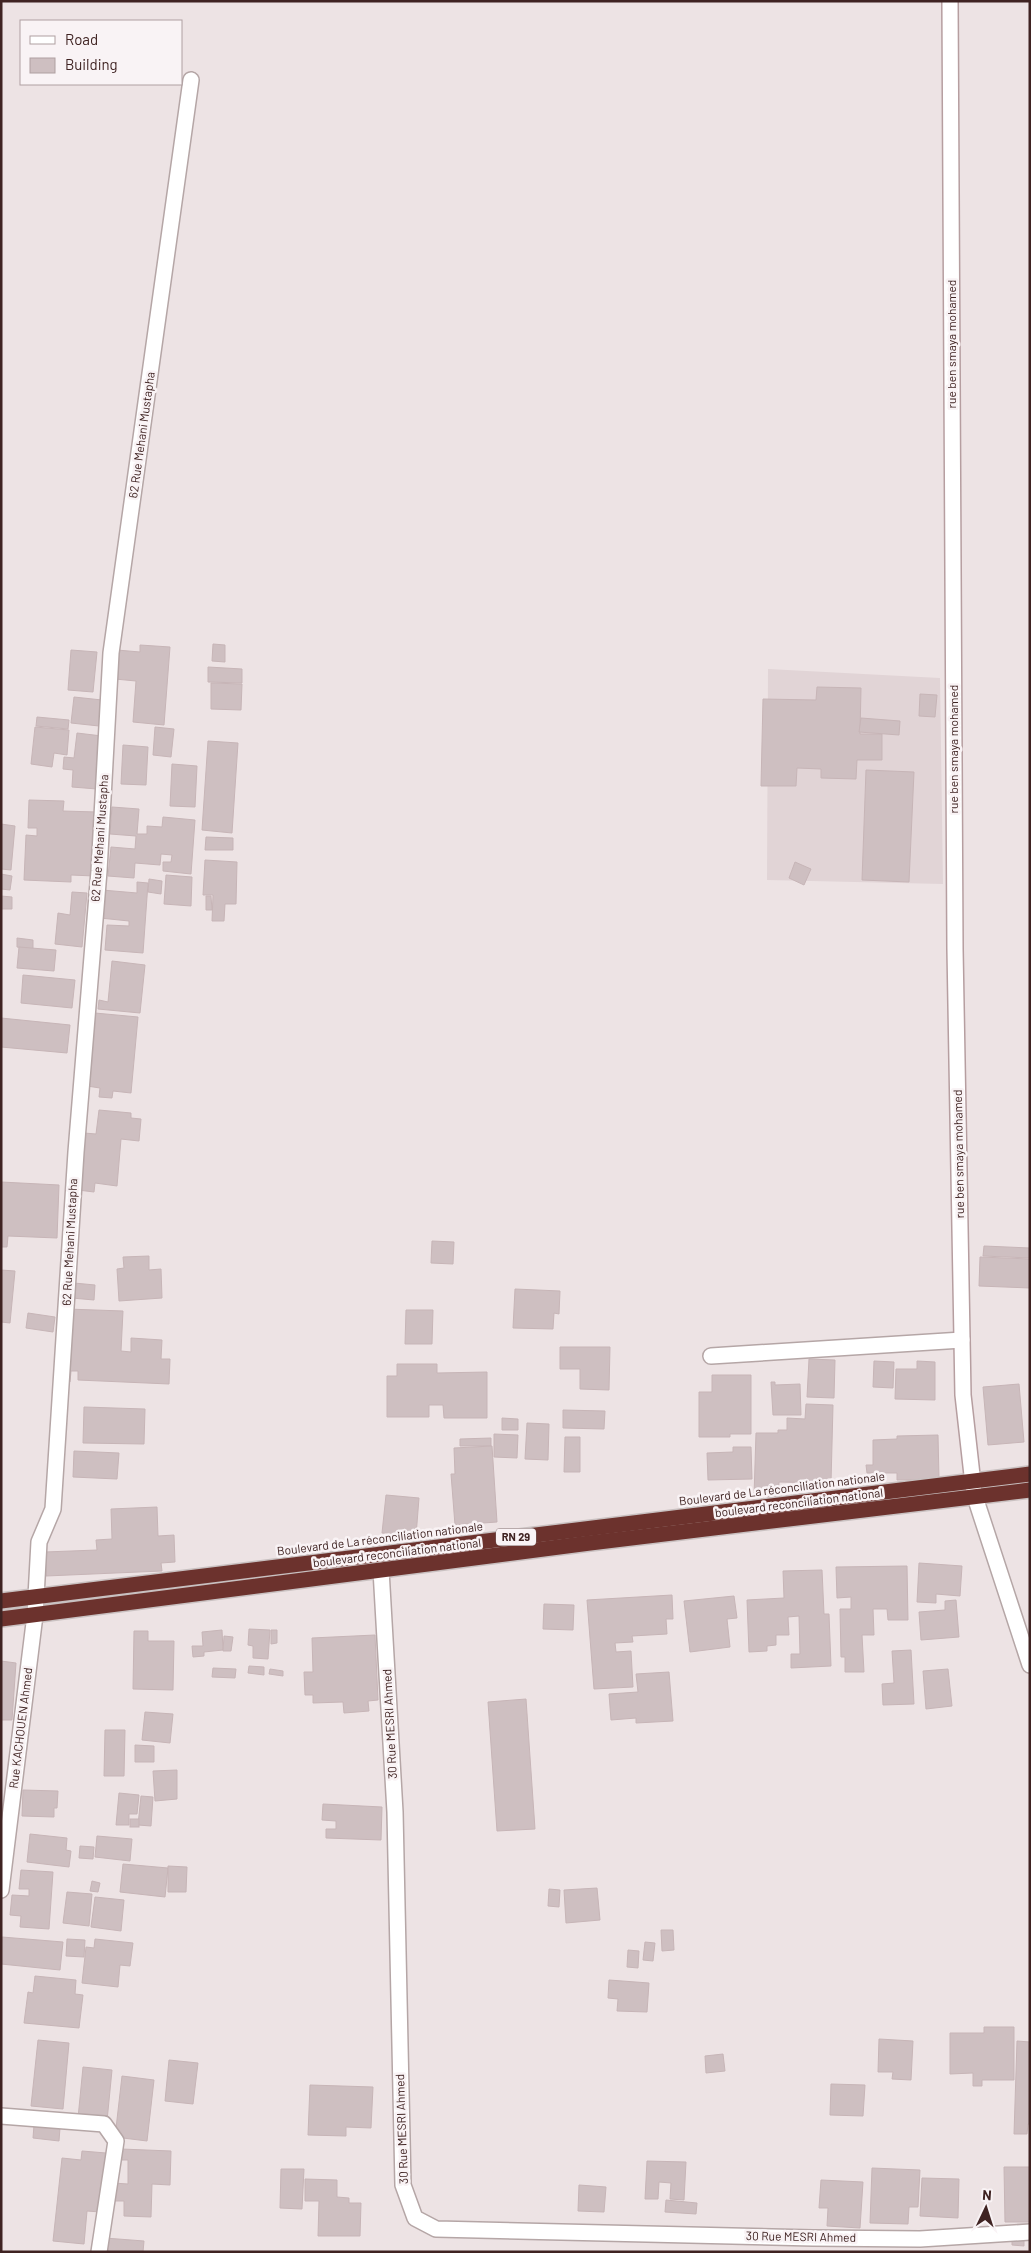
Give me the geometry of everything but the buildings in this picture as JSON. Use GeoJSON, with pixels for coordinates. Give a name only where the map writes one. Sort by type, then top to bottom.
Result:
{"type":"FeatureCollection","features":[{"type":"Feature","properties":{"kind":"highway","name":"Boulevard de La réconciliation nationale"},"geometry":{"type":"LineString","coordinates":[[1,1600],[1030,1474]]}},
{"type":"Feature","properties":{"kind":"highway","name":"RN 29"},"geometry":{"type":"LineString","coordinates":[[975,1497],[1030,1490]]}},
{"type":"Feature","properties":{"kind":"highway","name":"boulevard reconciliation national"},"geometry":{"type":"LineString","coordinates":[[1,1619],[975,1497]]}},
{"type":"Feature","properties":{"kind":"street","name":"rue ben smaya mohamed"},"geometry":{"type":"LineString","coordinates":[[950,1],[955,939],[963,1395],[975,1497],[1030,1665]]}},
{"type":"Feature","properties":{"kind":"street","name":"62 Rue Mehani Mustapha"},"geometry":{"type":"LineString","coordinates":[[35,1596],[39,1542],[53,1509],[76,1152],[99,871],[111,653],[191,80]]}},
{"type":"Feature","properties":{"kind":"street"},"geometry":{"type":"LineString","coordinates":[[711,1356],[962,1340]]}},
{"type":"Feature","properties":{"kind":"street","name":"30 Rue MESRI Ahmed"},"geometry":{"type":"LineString","coordinates":[[381,1570],[395,1812],[403,2186],[415,2218],[436,2229],[813,2245],[1030,2232]]}},
{"type":"Feature","properties":{"kind":"street","name":"Rue KACHOUEN Ahmed"},"geometry":{"type":"LineString","coordinates":[[1,1890],[35,1615],[35,1596]]}},
{"type":"Feature","properties":{"kind":"street"},"geometry":{"type":"LineString","coordinates":[[1,2116],[104,2124],[116,2141],[99,2252]]}},
{"type":"Feature","properties":{"kind":"shaded area"},"geometry":{"type":"Polygon","coordinates":[[[768,669],[940,678],[943,884],[767,880],[768,669]]]}}]}
